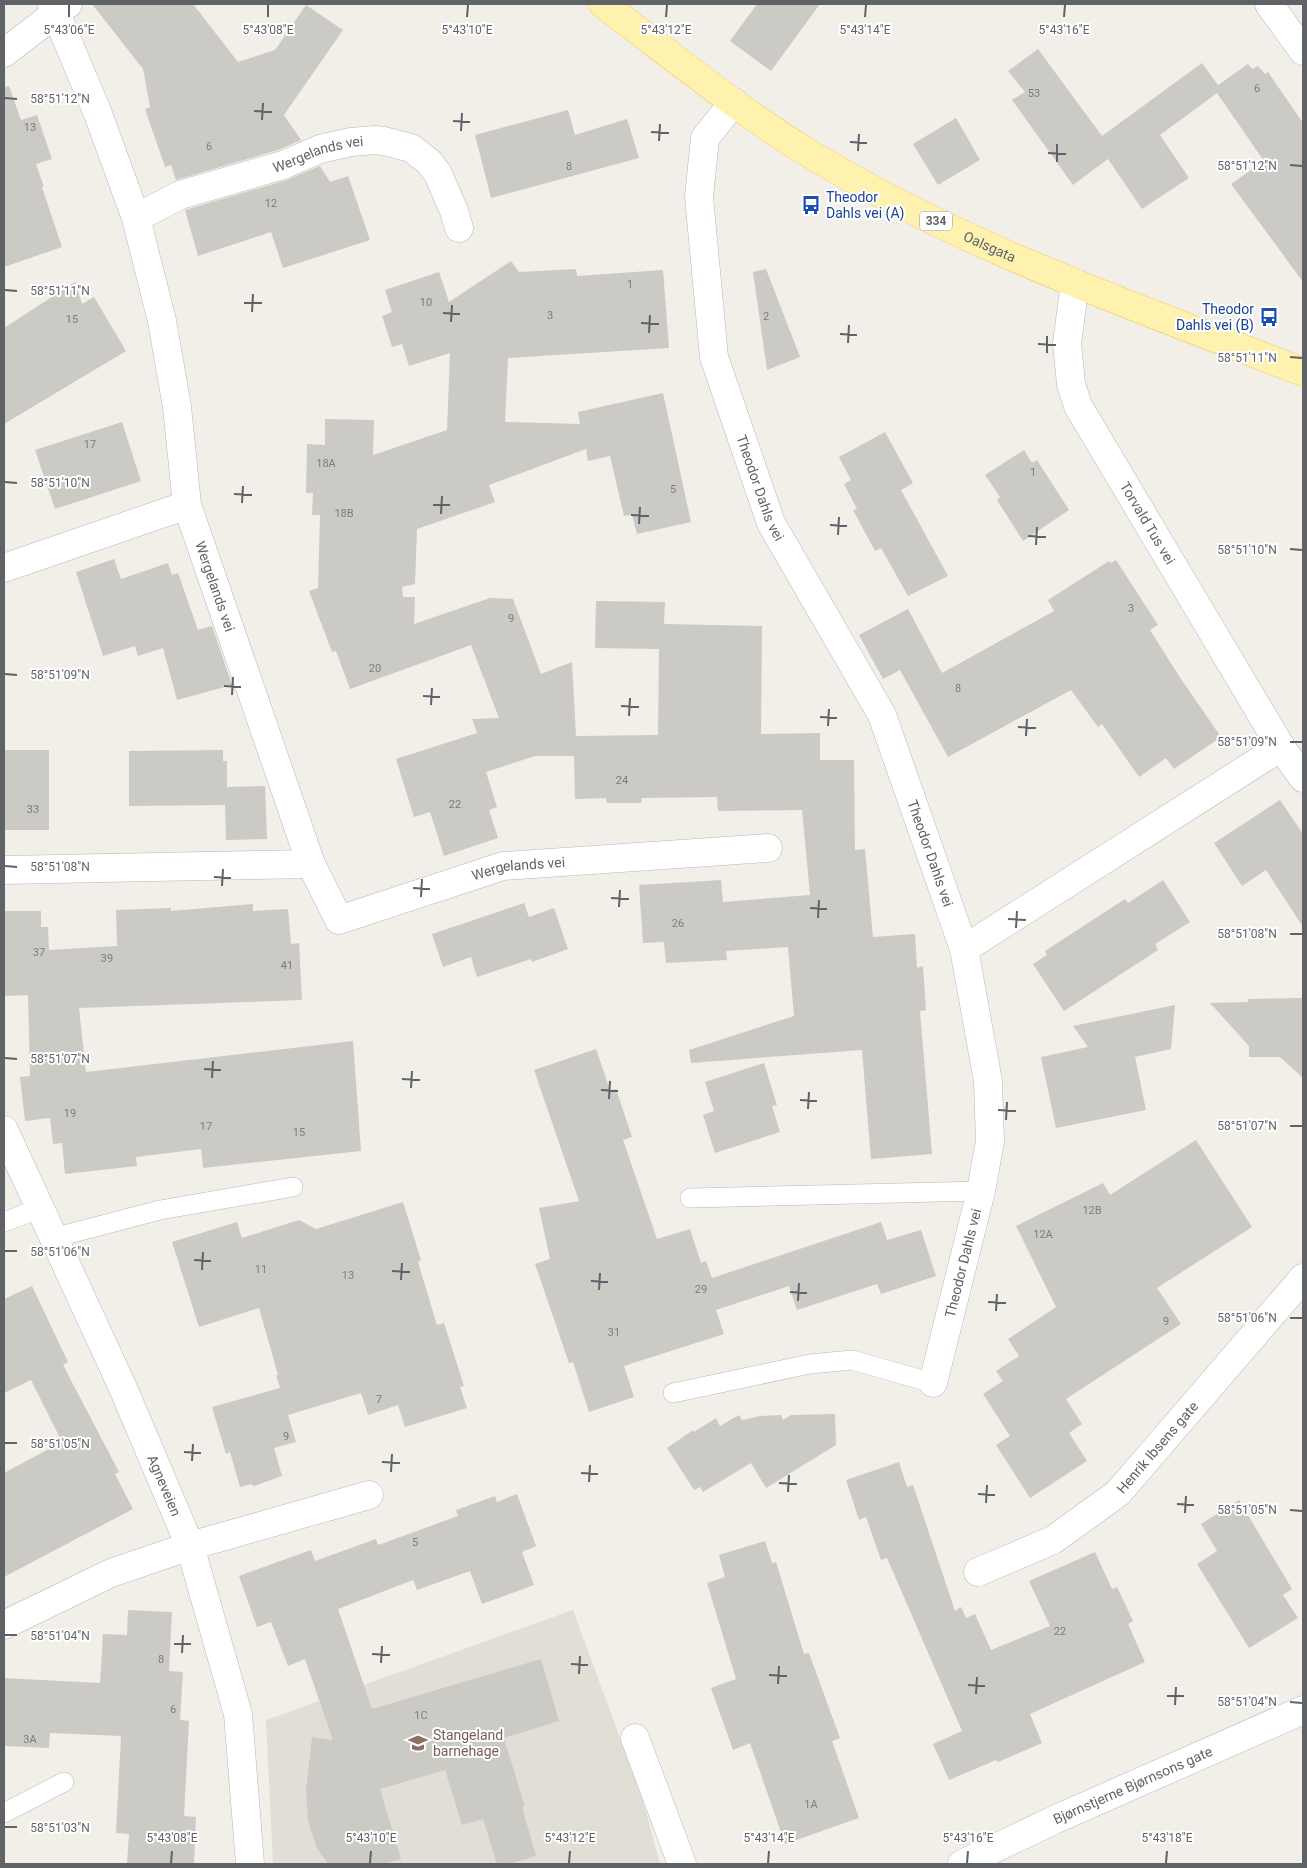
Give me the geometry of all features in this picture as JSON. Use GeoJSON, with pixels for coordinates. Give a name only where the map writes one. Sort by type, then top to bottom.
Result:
{"type":"FeatureCollection","features":[{"type":"Feature","properties":{"kind":"main road","name":"Oalsgata"},"geometry":{"type":"LineString","coordinates":[[603,4],[734,102],[809,153],[881,194],[967,236],[1075,283],[1303,372]]}},
{"type":"Feature","properties":{"kind":"street"},"geometry":{"type":"LineString","coordinates":[[1269,4],[1303,51]]}},
{"type":"Feature","properties":{"kind":"street"},"geometry":{"type":"LineString","coordinates":[[4,53],[59,7]]}},
{"type":"Feature","properties":{"kind":"street","name":"Wergelands vei"},"geometry":{"type":"LineString","coordinates":[[59,7],[136,218],[162,322],[177,407],[187,505],[311,864],[339,920],[503,866],[768,848]]}},
{"type":"Feature","properties":{"kind":"street","name":"Theodor Dahls vei"},"geometry":{"type":"LineString","coordinates":[[734,102],[705,138],[699,197],[714,357],[771,524],[882,715],[964,948],[988,1081],[990,1142],[982,1191],[933,1383]]}},
{"type":"Feature","properties":{"kind":"street","name":"Wergelands vei"},"geometry":{"type":"LineString","coordinates":[[136,218],[180,195],[283,165],[320,148],[375,140],[411,148],[429,162],[438,174],[454,211],[459,228]]}},
{"type":"Feature","properties":{"kind":"street","name":"Torvald Tus vei"},"geometry":{"type":"LineString","coordinates":[[1075,283],[1068,343],[1071,384],[1078,406],[1281,747],[1303,778]]}},
{"type":"Feature","properties":{"kind":"street"},"geometry":{"type":"LineString","coordinates":[[4,568],[187,505]]}},
{"type":"Feature","properties":{"kind":"street"},"geometry":{"type":"LineString","coordinates":[[964,948],[1281,747]]}},
{"type":"Feature","properties":{"kind":"street"},"geometry":{"type":"LineString","coordinates":[[4,870],[311,864]]}},
{"type":"Feature","properties":{"kind":"street","name":"Agneveien"},"geometry":{"type":"LineString","coordinates":[[4,1130],[123,1388],[190,1546],[238,1714],[250,1864]]}},
{"type":"Feature","properties":{"kind":"street","name":"Henrik Ibsens gate"},"geometry":{"type":"LineString","coordinates":[[978,1572],[1053,1540],[1118,1492],[1303,1278]]}},
{"type":"Feature","properties":{"kind":"street"},"geometry":{"type":"LineString","coordinates":[[4,1626],[111,1573],[190,1546],[369,1496]]}},
{"type":"Feature","properties":{"kind":"street","name":"Bjørnstjerne Bjørnsons gate"},"geometry":{"type":"LineString","coordinates":[[962,1864],[1063,1816],[1303,1710]]}},
{"type":"Feature","properties":{"kind":"street"},"geometry":{"type":"LineString","coordinates":[[635,1738],[682,1864]]}},
{"type":"Feature","properties":{"kind":"lane"},"geometry":{"type":"LineString","coordinates":[[53,1238],[160,1210],[293,1186]]}},
{"type":"Feature","properties":{"kind":"lane"},"geometry":{"type":"LineString","coordinates":[[690,1198],[982,1191]]}},
{"type":"Feature","properties":{"kind":"lane"},"geometry":{"type":"LineString","coordinates":[[4,1222],[41,1208]]}},
{"type":"Feature","properties":{"kind":"lane","name":"Theodor Dahls vei"},"geometry":{"type":"LineString","coordinates":[[673,1393],[810,1364],[852,1360],[933,1383]]}},
{"type":"Feature","properties":{"kind":"lane"},"geometry":{"type":"LineString","coordinates":[[4,1813],[64,1782]]}},
{"type":"Feature","properties":{"kind":"shaded area"},"geometry":{"type":"Polygon","coordinates":[[[573,1610],[643,1801],[660,1864],[273,1864],[266,1720],[573,1610]]]}},
{"type":"Feature","properties":{"kind":"building"},"geometry":{"type":"Polygon","coordinates":[[[92,4],[193,4],[238,62],[275,50],[306,5],[343,30],[284,115],[301,140],[278,150],[176,180],[171,165],[165,167],[145,109],[150,107],[143,69],[92,4]]]}},
{"type":"Feature","properties":{"kind":"building"},"geometry":{"type":"Polygon","coordinates":[[[757,4],[820,4],[771,71],[730,41],[757,4]]]}},
{"type":"Feature","properties":{"kind":"building"},"geometry":{"type":"Polygon","coordinates":[[[1038,49],[1102,136],[1202,63],[1218,85],[1248,64],[1252,69],[1258,66],[1265,74],[1268,72],[1303,123],[1303,282],[1231,184],[1264,161],[1217,93],[1160,135],[1189,178],[1142,209],[1108,159],[1073,185],[1012,100],[1025,92],[1008,71],[1038,49]]]}},
{"type":"Feature","properties":{"kind":"building"},"geometry":{"type":"Polygon","coordinates":[[[9,86],[21,120],[37,115],[52,159],[36,164],[62,247],[4,267],[4,87],[9,86]]]}},
{"type":"Feature","properties":{"kind":"building"},"geometry":{"type":"Polygon","coordinates":[[[568,110],[575,135],[627,119],[639,158],[491,198],[475,135],[568,110]]]}},
{"type":"Feature","properties":{"kind":"building"},"geometry":{"type":"Polygon","coordinates":[[[956,118],[980,160],[938,185],[913,144],[956,118]]]}},
{"type":"Feature","properties":{"kind":"building"},"geometry":{"type":"Polygon","coordinates":[[[320,166],[330,182],[348,176],[370,240],[283,268],[271,232],[198,256],[185,210],[287,180],[320,166]]]}},
{"type":"Feature","properties":{"kind":"building"},"geometry":{"type":"Polygon","coordinates":[[[511,261],[519,272],[576,269],[577,276],[663,270],[669,348],[508,358],[505,422],[580,424],[578,412],[663,393],[691,522],[637,534],[632,515],[624,516],[610,456],[588,461],[586,449],[489,485],[495,502],[417,529],[415,584],[402,587],[403,597],[415,597],[414,624],[490,598],[513,599],[541,674],[572,662],[576,736],[658,735],[659,649],[595,648],[596,601],[665,602],[664,624],[762,626],[761,734],[820,733],[820,760],[854,760],[855,850],[865,849],[873,937],[915,934],[917,968],[923,966],[926,1010],[920,1011],[932,1154],[871,1159],[862,1050],[691,1063],[689,1050],[794,1016],[788,947],[726,951],[727,960],[666,963],[664,942],[643,943],[639,885],[721,880],[723,902],[810,895],[802,810],[718,811],[717,797],[642,798],[641,803],[607,803],[606,798],[575,799],[574,756],[535,756],[486,772],[497,807],[489,810],[498,838],[444,856],[430,812],[414,817],[396,759],[477,733],[472,719],[499,718],[471,645],[350,689],[336,651],[332,652],[309,591],[318,588],[320,515],[312,515],[313,493],[306,493],[307,444],[325,445],[325,419],[374,420],[373,455],[447,430],[450,353],[409,366],[402,344],[392,347],[382,316],[392,312],[385,290],[439,272],[449,302],[511,261]]]}},
{"type":"Feature","properties":{"kind":"building"},"geometry":{"type":"Polygon","coordinates":[[[766,269],[800,357],[767,370],[753,272],[766,269]]]}},
{"type":"Feature","properties":{"kind":"building"},"geometry":{"type":"Polygon","coordinates":[[[75,282],[82,304],[94,297],[126,351],[4,424],[4,328],[75,282]]]}},
{"type":"Feature","properties":{"kind":"building"},"geometry":{"type":"Polygon","coordinates":[[[122,422],[141,481],[55,509],[35,450],[122,422]]]}},
{"type":"Feature","properties":{"kind":"building"},"geometry":{"type":"Polygon","coordinates":[[[885,432],[913,483],[901,490],[948,576],[908,596],[881,548],[875,551],[853,510],[857,509],[844,484],[851,480],[839,457],[885,432]]]}},
{"type":"Feature","properties":{"kind":"building"},"geometry":{"type":"Polygon","coordinates":[[[1024,450],[1032,463],[1037,460],[1069,510],[1023,541],[997,500],[1000,497],[985,475],[1024,450]]]}},
{"type":"Feature","properties":{"kind":"building"},"geometry":{"type":"Polygon","coordinates":[[[114,559],[121,579],[168,563],[172,575],[178,573],[198,630],[212,626],[232,685],[177,700],[163,648],[138,656],[135,646],[103,656],[76,572],[114,559]]]}},
{"type":"Feature","properties":{"kind":"building"},"geometry":{"type":"Polygon","coordinates":[[[1116,560],[1158,625],[1150,630],[1221,737],[1174,769],[1166,758],[1139,777],[1102,724],[1098,727],[1071,690],[948,757],[900,670],[883,679],[859,635],[908,609],[942,673],[1054,611],[1048,600],[1109,561],[1111,563],[1116,560]]]}},
{"type":"Feature","properties":{"kind":"building"},"geometry":{"type":"Polygon","coordinates":[[[4,750],[49,750],[49,830],[4,830],[4,750]]]}},
{"type":"Feature","properties":{"kind":"building"},"geometry":{"type":"Polygon","coordinates":[[[223,750],[223,761],[227,761],[227,787],[265,786],[267,839],[226,840],[225,805],[129,806],[129,751],[223,750]]]}},
{"type":"Feature","properties":{"kind":"building"},"geometry":{"type":"Polygon","coordinates":[[[1280,800],[1303,834],[1303,927],[1266,870],[1242,886],[1214,843],[1280,800]]]}},
{"type":"Feature","properties":{"kind":"building"},"geometry":{"type":"Polygon","coordinates":[[[1163,880],[1190,922],[1155,944],[1158,950],[1064,1011],[1033,964],[1047,955],[1045,951],[1125,899],[1128,903],[1163,880]]]}},
{"type":"Feature","properties":{"kind":"building"},"geometry":{"type":"Polygon","coordinates":[[[524,903],[529,917],[554,908],[568,949],[532,962],[531,959],[477,977],[471,957],[443,967],[432,934],[524,903]]]}},
{"type":"Feature","properties":{"kind":"building"},"geometry":{"type":"Polygon","coordinates":[[[253,904],[253,911],[288,909],[291,944],[299,943],[302,1000],[79,1008],[86,1072],[353,1041],[361,1151],[203,1168],[201,1149],[136,1157],[137,1166],[65,1174],[62,1143],[53,1144],[50,1118],[25,1121],[20,1077],[30,1076],[28,995],[4,996],[4,911],[41,911],[41,927],[48,927],[49,950],[117,946],[116,910],[171,908],[171,911],[253,904]]]}},
{"type":"Feature","properties":{"kind":"building"},"geometry":{"type":"Polygon","coordinates":[[[1303,998],[1303,1078],[1280,1057],[1249,1057],[1249,1046],[1210,1003],[1248,1002],[1248,999],[1303,998]]]}},
{"type":"Feature","properties":{"kind":"building"},"geometry":{"type":"Polygon","coordinates":[[[1175,1005],[1171,1049],[1135,1057],[1146,1110],[1056,1128],[1041,1057],[1088,1047],[1073,1026],[1175,1005]]]}},
{"type":"Feature","properties":{"kind":"building"},"geometry":{"type":"Polygon","coordinates":[[[596,1049],[610,1090],[616,1089],[632,1137],[623,1140],[657,1239],[690,1229],[701,1263],[706,1261],[712,1278],[881,1222],[887,1240],[921,1230],[936,1276],[881,1294],[877,1284],[797,1310],[789,1286],[716,1310],[724,1334],[624,1366],[634,1397],[589,1412],[573,1362],[569,1363],[535,1264],[550,1259],[539,1208],[579,1201],[534,1070],[596,1049]]]}},
{"type":"Feature","properties":{"kind":"building"},"geometry":{"type":"Polygon","coordinates":[[[764,1063],[777,1105],[772,1106],[780,1132],[715,1153],[703,1115],[714,1111],[705,1082],[764,1063]]]}},
{"type":"Feature","properties":{"kind":"building"},"geometry":{"type":"Polygon","coordinates":[[[1196,1140],[1252,1227],[1157,1288],[1181,1324],[1066,1399],[1082,1424],[1069,1433],[1087,1461],[1030,1498],[996,1445],[1010,1436],[983,1394],[1003,1381],[996,1371],[1019,1356],[1008,1339],[1056,1307],[1016,1226],[1103,1183],[1110,1195],[1196,1140]]]}},
{"type":"Feature","properties":{"kind":"building"},"geometry":{"type":"Polygon","coordinates":[[[403,1202],[421,1260],[418,1262],[437,1325],[444,1323],[464,1386],[460,1387],[467,1408],[405,1427],[398,1405],[368,1415],[361,1393],[288,1415],[296,1442],[274,1448],[282,1476],[254,1486],[251,1484],[240,1487],[230,1452],[226,1454],[212,1407],[280,1388],[276,1375],[278,1375],[259,1308],[199,1327],[172,1242],[237,1222],[242,1238],[299,1220],[316,1229],[403,1202]]]}},
{"type":"Feature","properties":{"kind":"building"},"geometry":{"type":"Polygon","coordinates":[[[32,1286],[68,1362],[63,1365],[119,1472],[115,1474],[133,1509],[4,1577],[4,1473],[62,1442],[31,1380],[4,1393],[4,1299],[32,1286]]]}},
{"type":"Feature","properties":{"kind":"building"},"geometry":{"type":"Polygon","coordinates":[[[835,1414],[836,1445],[766,1488],[751,1463],[703,1492],[700,1487],[694,1490],[667,1448],[693,1430],[694,1432],[716,1418],[720,1426],[739,1415],[742,1420],[760,1416],[781,1415],[783,1420],[791,1415],[835,1414]]]}},
{"type":"Feature","properties":{"kind":"building"},"geometry":{"type":"Polygon","coordinates":[[[899,1462],[907,1487],[913,1485],[955,1611],[961,1607],[966,1618],[975,1614],[991,1650],[1050,1626],[1029,1581],[1095,1552],[1112,1589],[1117,1587],[1133,1621],[1128,1624],[1145,1662],[1030,1714],[1042,1743],[949,1780],[933,1744],[962,1731],[887,1558],[881,1560],[866,1517],[859,1520],[846,1480],[899,1462]]]}},
{"type":"Feature","properties":{"kind":"building"},"geometry":{"type":"Polygon","coordinates":[[[517,1494],[536,1546],[522,1552],[534,1585],[482,1604],[470,1571],[417,1590],[413,1580],[338,1609],[372,1709],[541,1659],[559,1721],[504,1738],[525,1807],[522,1807],[536,1856],[509,1864],[497,1864],[483,1819],[462,1825],[445,1770],[380,1789],[401,1859],[384,1864],[328,1864],[317,1848],[308,1821],[306,1790],[312,1737],[333,1740],[305,1659],[288,1666],[271,1622],[257,1627],[239,1576],[311,1550],[315,1561],[376,1539],[378,1545],[458,1516],[456,1510],[495,1496],[497,1502],[517,1494]]]}},
{"type":"Feature","properties":{"kind":"building"},"geometry":{"type":"Polygon","coordinates":[[[1239,1500],[1292,1589],[1283,1595],[1298,1618],[1249,1648],[1197,1564],[1217,1551],[1201,1524],[1239,1500]]]}},
{"type":"Feature","properties":{"kind":"building"},"geometry":{"type":"Polygon","coordinates":[[[765,1541],[772,1563],[776,1562],[804,1654],[809,1653],[840,1738],[832,1741],[859,1818],[785,1844],[750,1743],[733,1750],[711,1688],[736,1679],[707,1583],[725,1577],[719,1555],[765,1541]]]}},
{"type":"Feature","properties":{"kind":"building"},"geometry":{"type":"Polygon","coordinates":[[[128,1610],[172,1612],[169,1671],[183,1672],[180,1720],[189,1721],[184,1816],[196,1817],[194,1864],[127,1864],[129,1834],[116,1833],[121,1736],[50,1733],[49,1748],[4,1746],[4,1678],[100,1683],[103,1634],[127,1635],[128,1610]]]}},
{"type":"Feature","properties":{"kind":"place","name":"Theodor Dahls vei (A)"},"geometry":{"type":"Point","coordinates":[811,205]}},
{"type":"Feature","properties":{"kind":"place","name":"Theodor Dahls vei (B)"},"geometry":{"type":"Point","coordinates":[1269,317]}},
{"type":"Feature","properties":{"kind":"place","name":"Stangeland barnehage"},"geometry":{"type":"Point","coordinates":[418,1743]}}]}
